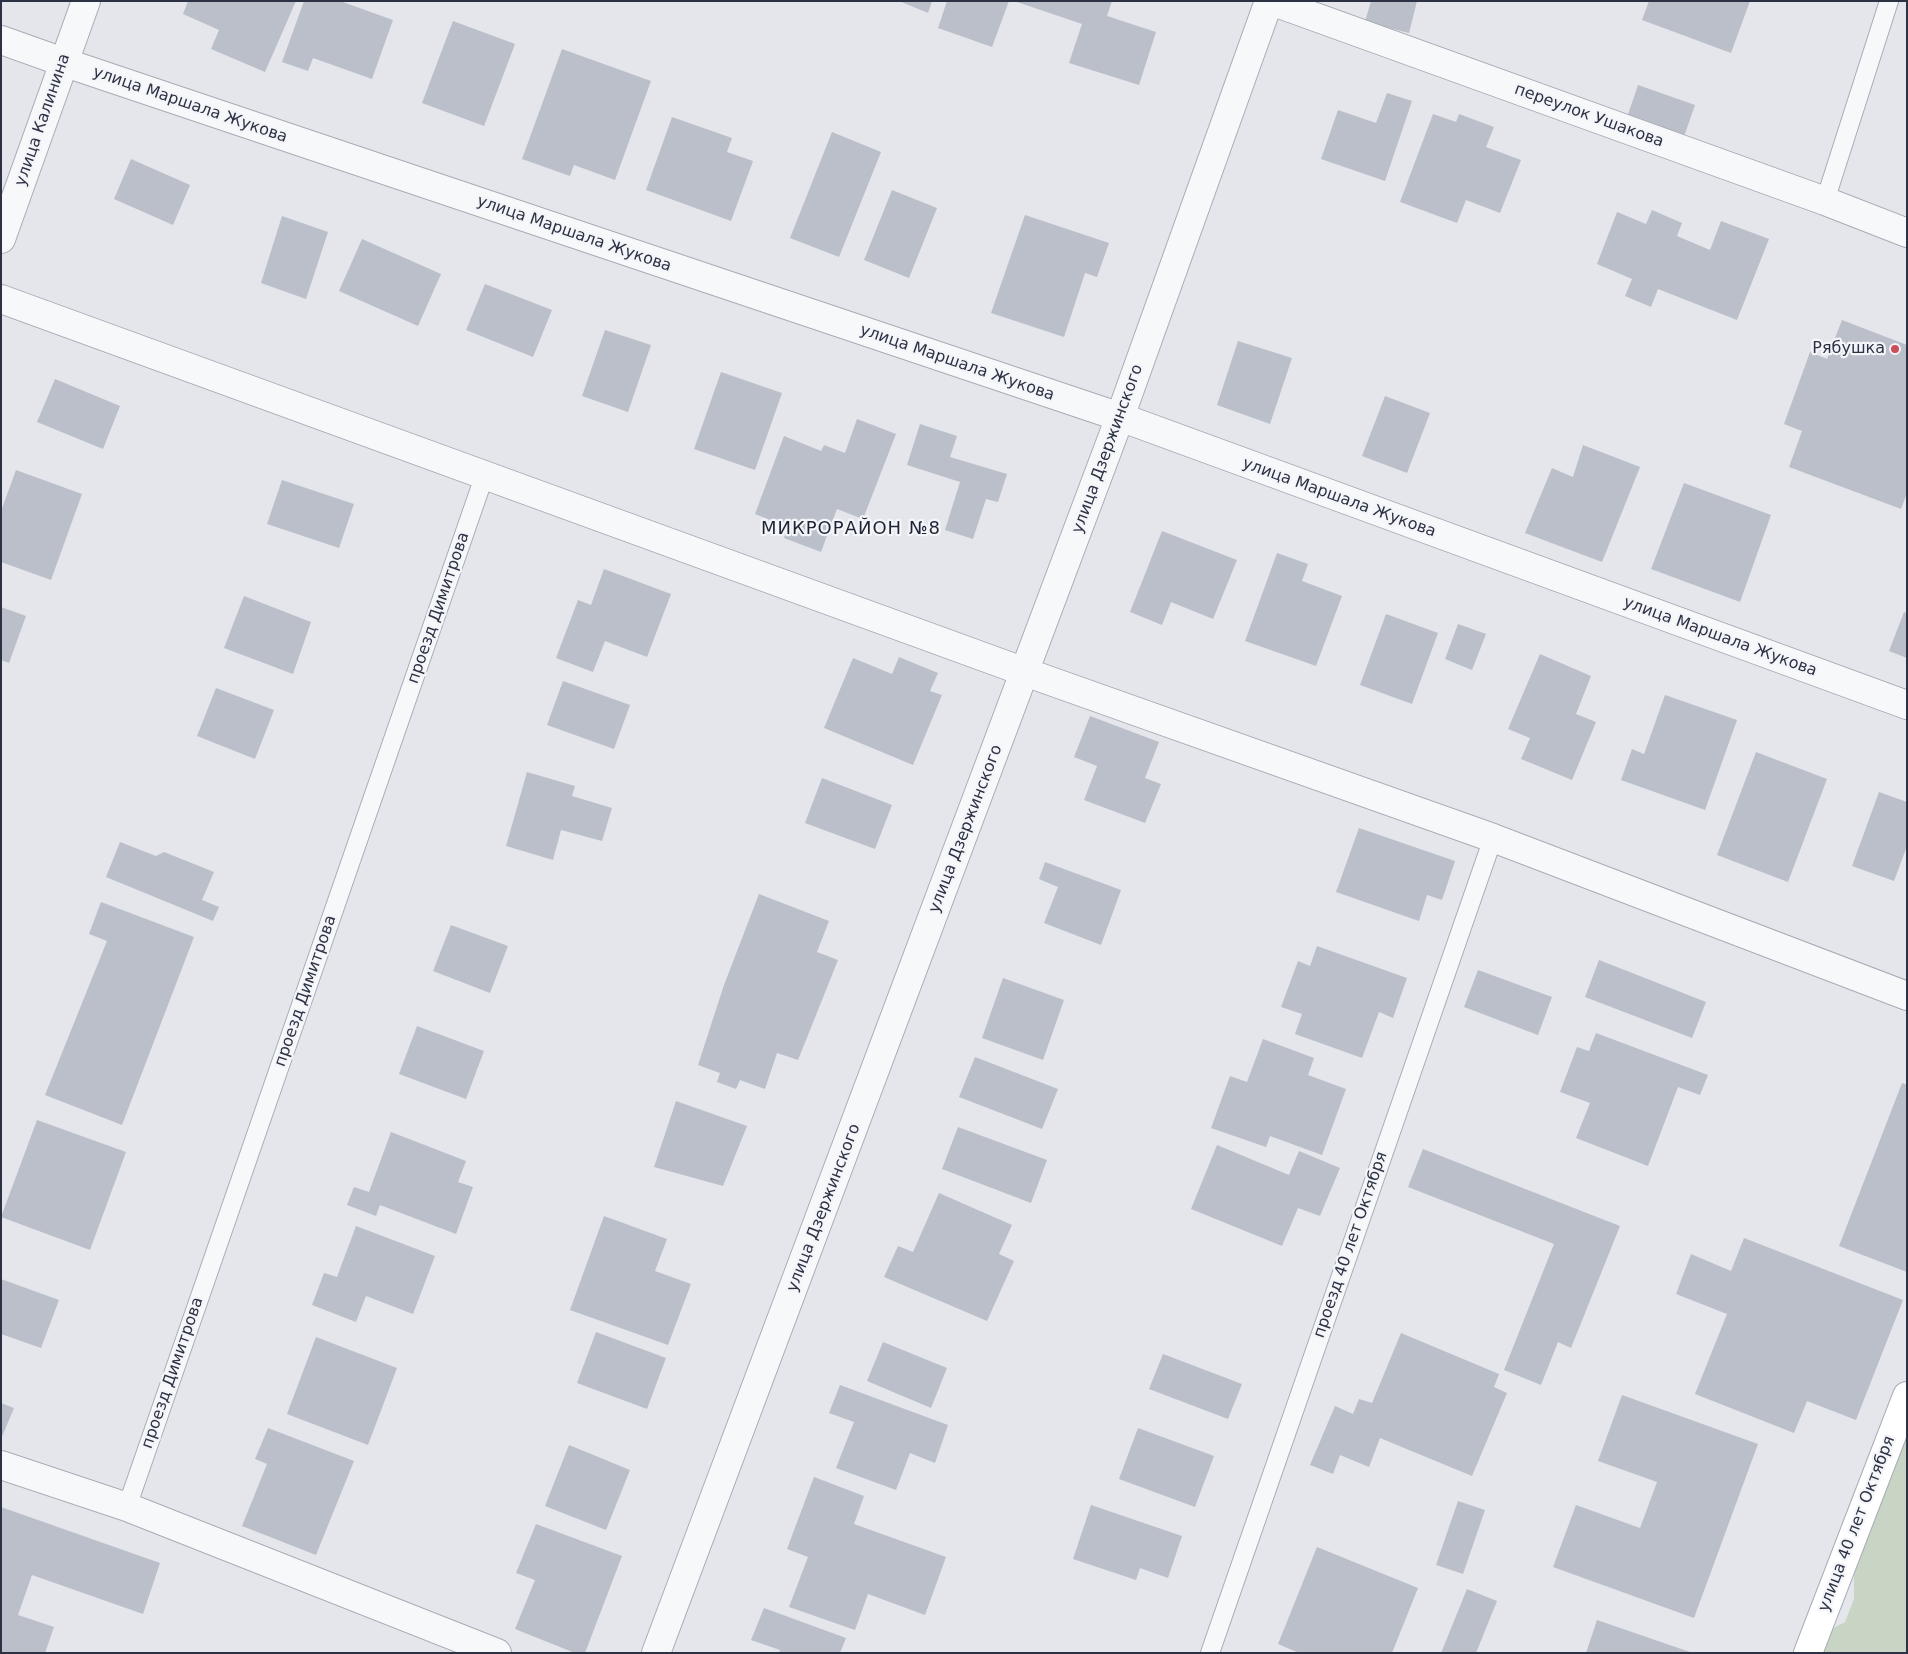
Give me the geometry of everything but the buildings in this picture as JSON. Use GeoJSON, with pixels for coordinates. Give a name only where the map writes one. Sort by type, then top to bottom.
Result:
{"type":"FeatureCollection","features":[{"type":"Feature","properties":{"kind":"street","name":"улица Калинина"},"geometry":{"type":"LineString","coordinates":[[1,239],[86,1]]}},
{"type":"Feature","properties":{"kind":"street","name":"переулок Ушакова"},"geometry":{"type":"LineString","coordinates":[[1270,1],[1825,201],[1907,233]]}},
{"type":"Feature","properties":{"kind":"street","name":"улица Дзержинского"},"geometry":{"type":"LineString","coordinates":[[656,1653],[1120,418],[1270,1]]}},
{"type":"Feature","properties":{"kind":"street","name":"улица Маршала Жукова"},"geometry":{"type":"LineString","coordinates":[[1,40],[1120,418],[1907,706]]}},
{"type":"Feature","properties":{"kind":"street"},"geometry":{"type":"LineString","coordinates":[[1,299],[1025,672],[1493,838],[1907,996]]}},
{"type":"Feature","properties":{"kind":"street","name":"улица 40 лет Октября"},"geometry":{"type":"LineString","coordinates":[[1808,1653],[1907,1396]]}},
{"type":"Feature","properties":{"kind":"street"},"geometry":{"type":"LineString","coordinates":[[1,1465],[126,1507],[497,1653]]}},
{"type":"Feature","properties":{"kind":"lane"},"geometry":{"type":"LineString","coordinates":[[1825,201],[1889,1]]}},
{"type":"Feature","properties":{"kind":"lane","name":"проезд Димитрова"},"geometry":{"type":"LineString","coordinates":[[126,1507],[485,474]]}},
{"type":"Feature","properties":{"kind":"lane","name":"проезд 40 лет Октября"},"geometry":{"type":"LineString","coordinates":[[1210,1653],[1493,838]]}},
{"type":"Feature","properties":{"kind":"green space"},"geometry":{"type":"Polygon","coordinates":[[[1907,1403],[1907,1653],[1810,1653],[1810,1640],[1845,1622],[1854,1599],[1854,1552],[1907,1403]]]}},
{"type":"Feature","properties":{"kind":"place","name":"Рябушка"},"geometry":{"type":"Point","coordinates":[1895,349]}},
{"type":"Feature","properties":{"kind":"district","name":"МИКРОРАЙОН №8"},"geometry":{"type":"Point","coordinates":[851,529]}}]}
